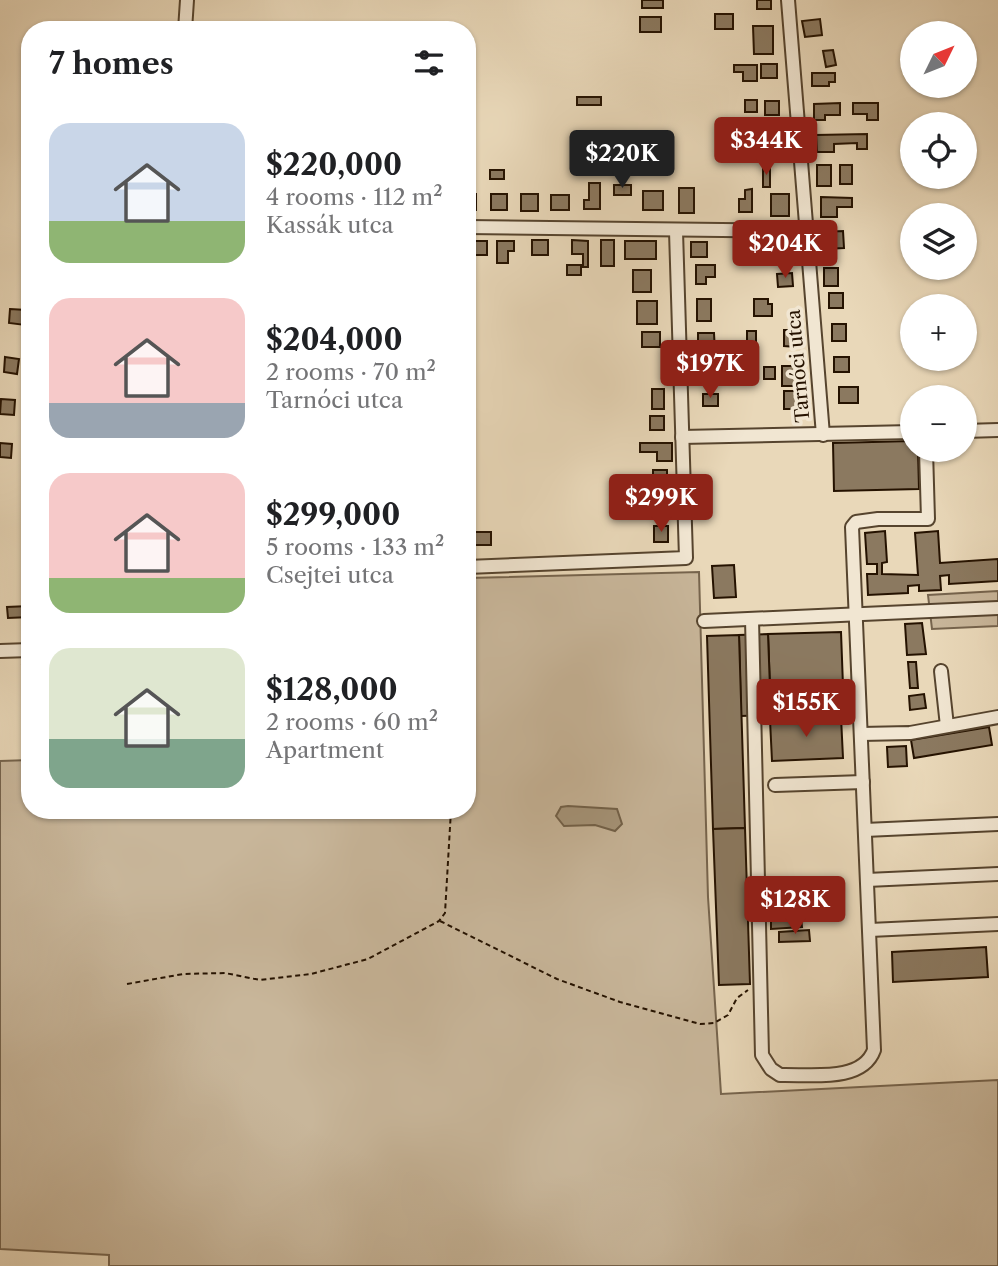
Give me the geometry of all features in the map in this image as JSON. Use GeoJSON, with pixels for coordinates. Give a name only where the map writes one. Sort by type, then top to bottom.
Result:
{"type":"FeatureCollection","features":[{"type":"Feature","properties":{"kind":"street"},"geometry":{"type":"LineString","coordinates":[[186,21],[187,0]]}},
{"type":"Feature","properties":{"kind":"street","name":"Tarnóci utca"},"geometry":{"type":"LineString","coordinates":[[788,0],[823,435]]}},
{"type":"Feature","properties":{"kind":"street"},"geometry":{"type":"LineString","coordinates":[[476,227],[806,230]]}},
{"type":"Feature","properties":{"kind":"street"},"geometry":{"type":"LineString","coordinates":[[476,567],[687,558],[676,230]]}},
{"type":"Feature","properties":{"kind":"street"},"geometry":{"type":"LineString","coordinates":[[977,431],[998,430]]}},
{"type":"Feature","properties":{"kind":"street"},"geometry":{"type":"LineString","coordinates":[[682,437],[900,432]]}},
{"type":"Feature","properties":{"kind":"street"},"geometry":{"type":"LineString","coordinates":[[752,619],[762,1055],[771,1069],[780,1075],[858,1070],[866,1065],[874,1049],[852,527],[856,522],[878,519],[928,519],[926,462]]}},
{"type":"Feature","properties":{"kind":"street"},"geometry":{"type":"LineString","coordinates":[[704,621],[998,608]]}},
{"type":"Feature","properties":{"kind":"street"},"geometry":{"type":"LineString","coordinates":[[0,652],[21,651]]}},
{"type":"Feature","properties":{"kind":"street"},"geometry":{"type":"LineString","coordinates":[[941,671],[947,726]]}},
{"type":"Feature","properties":{"kind":"street"},"geometry":{"type":"LineString","coordinates":[[861,734],[910,733],[998,717]]}},
{"type":"Feature","properties":{"kind":"street"},"geometry":{"type":"LineString","coordinates":[[775,785],[863,782]]}},
{"type":"Feature","properties":{"kind":"street"},"geometry":{"type":"LineString","coordinates":[[865,830],[998,824]]}},
{"type":"Feature","properties":{"kind":"street"},"geometry":{"type":"LineString","coordinates":[[867,880],[998,874]]}},
{"type":"Feature","properties":{"kind":"street"},"geometry":{"type":"LineString","coordinates":[[870,930],[998,924]]}},
{"type":"Feature","properties":{"kind":"path"},"geometry":{"type":"LineString","coordinates":[[127,984],[183,974],[225,973],[260,980],[311,974],[369,958],[439,920],[445,913],[450,819]]}},
{"type":"Feature","properties":{"kind":"path"},"geometry":{"type":"LineString","coordinates":[[439,920],[557,979],[620,1002],[700,1024],[714,1023],[728,1014],[737,998],[749,989],[760,987]]}},
{"type":"Feature","properties":{"kind":"shaded area"},"geometry":{"type":"Polygon","coordinates":[[[699,572],[708,897],[721,1094],[998,1080],[998,1266],[109,1266],[109,1255],[0,1249],[0,761],[21,760],[21,819],[476,819],[476,578],[699,572]]]}},
{"type":"Feature","properties":{"kind":"shaded area"},"geometry":{"type":"Polygon","coordinates":[[[998,591],[998,626],[932,629],[928,595],[998,591]]]}},
{"type":"Feature","properties":{"kind":"shaded area"},"geometry":{"type":"Polygon","coordinates":[[[561,807],[617,809],[622,824],[615,831],[595,825],[564,826],[556,816],[561,807]]]}},
{"type":"Feature","properties":{"kind":"building"},"geometry":{"type":"Polygon","coordinates":[[[642,0],[663,0],[663,8],[642,8],[642,0]]]}},
{"type":"Feature","properties":{"kind":"building"},"geometry":{"type":"Polygon","coordinates":[[[757,0],[771,0],[771,9],[757,9],[757,0]]]}},
{"type":"Feature","properties":{"kind":"building"},"geometry":{"type":"Polygon","coordinates":[[[715,14],[733,14],[733,29],[715,29],[715,14]]]}},
{"type":"Feature","properties":{"kind":"building"},"geometry":{"type":"Polygon","coordinates":[[[640,17],[661,17],[661,32],[640,32],[640,17]]]}},
{"type":"Feature","properties":{"kind":"building"},"geometry":{"type":"Polygon","coordinates":[[[820,19],[822,35],[805,37],[802,21],[820,19]]]}},
{"type":"Feature","properties":{"kind":"building"},"geometry":{"type":"Polygon","coordinates":[[[753,26],[773,26],[773,54],[754,54],[753,26]]]}},
{"type":"Feature","properties":{"kind":"building"},"geometry":{"type":"Polygon","coordinates":[[[833,50],[836,65],[826,67],[823,51],[833,50]]]}},
{"type":"Feature","properties":{"kind":"building"},"geometry":{"type":"Polygon","coordinates":[[[761,64],[777,64],[777,78],[761,78],[761,64]]]}},
{"type":"Feature","properties":{"kind":"building"},"geometry":{"type":"Polygon","coordinates":[[[734,65],[757,65],[757,81],[743,81],[743,72],[734,72],[734,65]]]}},
{"type":"Feature","properties":{"kind":"building"},"geometry":{"type":"Polygon","coordinates":[[[812,73],[835,73],[835,82],[829,82],[829,86],[812,86],[812,73]]]}},
{"type":"Feature","properties":{"kind":"building"},"geometry":{"type":"Polygon","coordinates":[[[577,97],[601,97],[601,105],[577,105],[577,97]]]}},
{"type":"Feature","properties":{"kind":"building"},"geometry":{"type":"Polygon","coordinates":[[[745,100],[757,100],[757,112],[745,112],[745,100]]]}},
{"type":"Feature","properties":{"kind":"building"},"geometry":{"type":"Polygon","coordinates":[[[765,101],[779,101],[779,115],[765,115],[765,101]]]}},
{"type":"Feature","properties":{"kind":"building"},"geometry":{"type":"Polygon","coordinates":[[[840,103],[840,115],[825,115],[825,120],[814,120],[814,104],[840,103]]]}},
{"type":"Feature","properties":{"kind":"building"},"geometry":{"type":"Polygon","coordinates":[[[853,103],[878,103],[878,120],[867,120],[867,114],[853,114],[853,103]]]}},
{"type":"Feature","properties":{"kind":"building"},"geometry":{"type":"Polygon","coordinates":[[[766,123],[783,123],[783,140],[766,140],[766,123]]]}},
{"type":"Feature","properties":{"kind":"building"},"geometry":{"type":"Polygon","coordinates":[[[587,134],[602,134],[602,159],[587,159],[587,134]]]}},
{"type":"Feature","properties":{"kind":"building"},"geometry":{"type":"Polygon","coordinates":[[[867,134],[867,149],[857,149],[857,143],[834,144],[834,152],[817,152],[816,135],[867,134]]]}},
{"type":"Feature","properties":{"kind":"building"},"geometry":{"type":"Polygon","coordinates":[[[817,165],[831,165],[831,186],[817,186],[817,165]]]}},
{"type":"Feature","properties":{"kind":"building"},"geometry":{"type":"Polygon","coordinates":[[[840,165],[852,165],[852,184],[840,184],[840,165]]]}},
{"type":"Feature","properties":{"kind":"building"},"geometry":{"type":"Polygon","coordinates":[[[642,166],[660,166],[660,175],[642,175],[642,166]]]}},
{"type":"Feature","properties":{"kind":"building"},"geometry":{"type":"Polygon","coordinates":[[[763,167],[770,167],[770,187],[763,187],[763,167]]]}},
{"type":"Feature","properties":{"kind":"building"},"geometry":{"type":"Polygon","coordinates":[[[490,170],[504,170],[504,179],[490,179],[490,170]]]}},
{"type":"Feature","properties":{"kind":"building"},"geometry":{"type":"Polygon","coordinates":[[[589,183],[600,183],[600,209],[584,209],[584,200],[589,200],[589,183]]]}},
{"type":"Feature","properties":{"kind":"building"},"geometry":{"type":"Polygon","coordinates":[[[614,185],[631,185],[631,195],[614,195],[614,185]]]}},
{"type":"Feature","properties":{"kind":"building"},"geometry":{"type":"Polygon","coordinates":[[[679,188],[694,188],[694,213],[679,213],[679,188]]]}},
{"type":"Feature","properties":{"kind":"building"},"geometry":{"type":"Polygon","coordinates":[[[752,189],[752,212],[739,212],[739,199],[745,199],[745,190],[752,189]]]}},
{"type":"Feature","properties":{"kind":"building"},"geometry":{"type":"Polygon","coordinates":[[[643,191],[663,191],[663,210],[643,210],[643,191]]]}},
{"type":"Feature","properties":{"kind":"building"},"geometry":{"type":"Polygon","coordinates":[[[491,194],[507,194],[507,210],[491,210],[491,194]]]}},
{"type":"Feature","properties":{"kind":"building"},"geometry":{"type":"Polygon","coordinates":[[[521,194],[538,194],[538,211],[521,211],[521,194]]]}},
{"type":"Feature","properties":{"kind":"building"},"geometry":{"type":"Polygon","coordinates":[[[771,194],[789,194],[789,216],[771,216],[771,194]]]}},
{"type":"Feature","properties":{"kind":"building"},"geometry":{"type":"Polygon","coordinates":[[[551,195],[569,195],[569,210],[551,210],[551,195]]]}},
{"type":"Feature","properties":{"kind":"building"},"geometry":{"type":"Polygon","coordinates":[[[821,197],[852,198],[852,207],[837,207],[837,217],[821,217],[821,197]]]}},
{"type":"Feature","properties":{"kind":"building"},"geometry":{"type":"Polygon","coordinates":[[[843,231],[844,248],[824,249],[823,232],[843,231]]]}},
{"type":"Feature","properties":{"kind":"building"},"geometry":{"type":"Polygon","coordinates":[[[532,240],[548,240],[548,255],[532,255],[532,240]]]}},
{"type":"Feature","properties":{"kind":"building"},"geometry":{"type":"Polygon","coordinates":[[[572,240],[588,241],[588,267],[583,267],[583,254],[572,254],[572,240]]]}},
{"type":"Feature","properties":{"kind":"building"},"geometry":{"type":"Polygon","coordinates":[[[601,240],[614,240],[614,266],[601,266],[601,240]]]}},
{"type":"Feature","properties":{"kind":"building"},"geometry":{"type":"Polygon","coordinates":[[[476,241],[487,241],[487,255],[476,255],[476,241]]]}},
{"type":"Feature","properties":{"kind":"building"},"geometry":{"type":"Polygon","coordinates":[[[497,241],[514,241],[514,251],[508,251],[508,263],[497,263],[497,241]]]}},
{"type":"Feature","properties":{"kind":"building"},"geometry":{"type":"Polygon","coordinates":[[[625,241],[656,241],[656,259],[625,259],[625,241]]]}},
{"type":"Feature","properties":{"kind":"building"},"geometry":{"type":"Polygon","coordinates":[[[691,242],[707,242],[707,257],[691,257],[691,242]]]}},
{"type":"Feature","properties":{"kind":"building"},"geometry":{"type":"Polygon","coordinates":[[[790,244],[792,262],[771,264],[770,246],[790,244]]]}},
{"type":"Feature","properties":{"kind":"building"},"geometry":{"type":"Polygon","coordinates":[[[567,265],[581,265],[581,275],[567,275],[567,265]]]}},
{"type":"Feature","properties":{"kind":"building"},"geometry":{"type":"Polygon","coordinates":[[[696,265],[715,265],[715,277],[706,277],[706,284],[696,284],[696,265]]]}},
{"type":"Feature","properties":{"kind":"building"},"geometry":{"type":"Polygon","coordinates":[[[824,268],[838,268],[838,286],[824,286],[824,268]]]}},
{"type":"Feature","properties":{"kind":"building"},"geometry":{"type":"Polygon","coordinates":[[[633,270],[651,270],[651,292],[633,292],[633,270]]]}},
{"type":"Feature","properties":{"kind":"building"},"geometry":{"type":"Polygon","coordinates":[[[792,273],[793,286],[778,287],[777,274],[792,273]]]}},
{"type":"Feature","properties":{"kind":"building"},"geometry":{"type":"Polygon","coordinates":[[[829,293],[843,293],[843,308],[829,308],[829,293]]]}},
{"type":"Feature","properties":{"kind":"building"},"geometry":{"type":"Polygon","coordinates":[[[697,299],[711,299],[711,321],[697,321],[697,299]]]}},
{"type":"Feature","properties":{"kind":"building"},"geometry":{"type":"Polygon","coordinates":[[[754,299],[768,299],[768,304],[772,304],[772,316],[754,316],[754,299]]]}},
{"type":"Feature","properties":{"kind":"building"},"geometry":{"type":"Polygon","coordinates":[[[637,301],[657,301],[657,324],[637,324],[637,301]]]}},
{"type":"Feature","properties":{"kind":"building"},"geometry":{"type":"Polygon","coordinates":[[[10,309],[21,310],[21,324],[9,323],[10,309]]]}},
{"type":"Feature","properties":{"kind":"building"},"geometry":{"type":"Polygon","coordinates":[[[832,324],[846,324],[846,341],[832,341],[832,324]]]}},
{"type":"Feature","properties":{"kind":"building"},"geometry":{"type":"Polygon","coordinates":[[[784,330],[796,330],[796,347],[784,346],[784,330]]]}},
{"type":"Feature","properties":{"kind":"building"},"geometry":{"type":"Polygon","coordinates":[[[747,331],[756,331],[756,351],[747,351],[747,331]]]}},
{"type":"Feature","properties":{"kind":"building"},"geometry":{"type":"Polygon","coordinates":[[[642,332],[660,332],[660,347],[642,347],[642,332]]]}},
{"type":"Feature","properties":{"kind":"building"},"geometry":{"type":"Polygon","coordinates":[[[698,333],[714,333],[715,353],[698,353],[698,333]]]}},
{"type":"Feature","properties":{"kind":"building"},"geometry":{"type":"Polygon","coordinates":[[[5,357],[19,359],[17,374],[4,372],[5,357]]]}},
{"type":"Feature","properties":{"kind":"building"},"geometry":{"type":"Polygon","coordinates":[[[834,357],[849,357],[849,372],[834,372],[834,357]]]}},
{"type":"Feature","properties":{"kind":"building"},"geometry":{"type":"Polygon","coordinates":[[[698,364],[713,364],[713,379],[698,379],[698,364]]]}},
{"type":"Feature","properties":{"kind":"building"},"geometry":{"type":"Polygon","coordinates":[[[782,366],[800,366],[800,386],[782,386],[782,366]]]}},
{"type":"Feature","properties":{"kind":"building"},"geometry":{"type":"Polygon","coordinates":[[[764,367],[775,367],[775,379],[764,379],[764,367]]]}},
{"type":"Feature","properties":{"kind":"building"},"geometry":{"type":"Polygon","coordinates":[[[839,387],[858,387],[858,403],[839,403],[839,387]]]}},
{"type":"Feature","properties":{"kind":"building"},"geometry":{"type":"Polygon","coordinates":[[[652,389],[664,389],[664,409],[652,409],[652,389]]]}},
{"type":"Feature","properties":{"kind":"building"},"geometry":{"type":"Polygon","coordinates":[[[784,391],[799,391],[799,409],[784,409],[784,391]]]}},
{"type":"Feature","properties":{"kind":"building"},"geometry":{"type":"Polygon","coordinates":[[[703,394],[718,394],[718,406],[703,406],[703,394]]]}},
{"type":"Feature","properties":{"kind":"building"},"geometry":{"type":"Polygon","coordinates":[[[1,399],[15,400],[14,415],[0,414],[1,399]]]}},
{"type":"Feature","properties":{"kind":"building"},"geometry":{"type":"Polygon","coordinates":[[[650,416],[664,416],[664,430],[650,430],[650,416]]]}},
{"type":"Feature","properties":{"kind":"building"},"geometry":{"type":"Polygon","coordinates":[[[900,441],[900,462],[918,462],[919,489],[834,491],[833,443],[900,441]]]}},
{"type":"Feature","properties":{"kind":"building"},"geometry":{"type":"Polygon","coordinates":[[[0,443],[12,444],[11,458],[0,457],[0,443]]]}},
{"type":"Feature","properties":{"kind":"building"},"geometry":{"type":"Polygon","coordinates":[[[640,443],[672,443],[672,461],[657,461],[657,452],[640,452],[640,443]]]}},
{"type":"Feature","properties":{"kind":"building"},"geometry":{"type":"Polygon","coordinates":[[[653,470],[667,470],[667,490],[653,490],[653,470]]]}},
{"type":"Feature","properties":{"kind":"building"},"geometry":{"type":"Polygon","coordinates":[[[631,498],[642,498],[642,511],[631,511],[631,498]]]}},
{"type":"Feature","properties":{"kind":"building"},"geometry":{"type":"Polygon","coordinates":[[[653,498],[668,498],[668,512],[653,512],[653,498]]]}},
{"type":"Feature","properties":{"kind":"building"},"geometry":{"type":"Polygon","coordinates":[[[654,526],[668,526],[668,542],[654,542],[654,526]]]}},
{"type":"Feature","properties":{"kind":"building"},"geometry":{"type":"Polygon","coordinates":[[[885,531],[887,562],[882,563],[882,574],[918,575],[915,533],[938,531],[940,563],[998,559],[998,581],[949,584],[949,575],[940,576],[941,590],[919,591],[919,585],[908,586],[908,593],[868,595],[867,574],[877,574],[877,564],[867,564],[865,533],[885,531]]]}},
{"type":"Feature","properties":{"kind":"building"},"geometry":{"type":"Polygon","coordinates":[[[476,532],[491,532],[491,545],[476,545],[476,532]]]}},
{"type":"Feature","properties":{"kind":"building"},"geometry":{"type":"Polygon","coordinates":[[[734,565],[736,597],[714,598],[712,566],[734,565]]]}},
{"type":"Feature","properties":{"kind":"building"},"geometry":{"type":"Polygon","coordinates":[[[21,606],[21,617],[8,618],[7,607],[21,606]]]}},
{"type":"Feature","properties":{"kind":"building"},"geometry":{"type":"Polygon","coordinates":[[[922,623],[926,654],[907,655],[905,624],[922,623]]]}},
{"type":"Feature","properties":{"kind":"building"},"geometry":{"type":"Polygon","coordinates":[[[841,632],[844,713],[771,715],[768,634],[841,632]]]}},
{"type":"Feature","properties":{"kind":"building"},"geometry":{"type":"Polygon","coordinates":[[[768,634],[771,715],[741,716],[739,635],[768,634]]]}},
{"type":"Feature","properties":{"kind":"building"},"geometry":{"type":"Polygon","coordinates":[[[739,635],[745,828],[713,829],[707,636],[739,635]]]}},
{"type":"Feature","properties":{"kind":"building"},"geometry":{"type":"Polygon","coordinates":[[[908,662],[916,662],[918,688],[910,688],[908,662]]]}},
{"type":"Feature","properties":{"kind":"building"},"geometry":{"type":"Polygon","coordinates":[[[924,694],[926,708],[910,710],[909,696],[924,694]]]}},
{"type":"Feature","properties":{"kind":"building"},"geometry":{"type":"Polygon","coordinates":[[[841,717],[843,758],[772,761],[770,720],[841,717]]]}},
{"type":"Feature","properties":{"kind":"building"},"geometry":{"type":"Polygon","coordinates":[[[989,727],[992,745],[914,758],[911,740],[989,727]]]}},
{"type":"Feature","properties":{"kind":"building"},"geometry":{"type":"Polygon","coordinates":[[[906,746],[907,766],[888,767],[887,747],[906,746]]]}},
{"type":"Feature","properties":{"kind":"building"},"geometry":{"type":"Polygon","coordinates":[[[745,828],[750,984],[719,985],[713,829],[745,828]]]}},
{"type":"Feature","properties":{"kind":"building"},"geometry":{"type":"Polygon","coordinates":[[[801,917],[802,927],[771,929],[771,918],[801,917]]]}},
{"type":"Feature","properties":{"kind":"building"},"geometry":{"type":"Polygon","coordinates":[[[809,930],[810,941],[779,942],[779,932],[809,930]]]}},
{"type":"Feature","properties":{"kind":"building"},"geometry":{"type":"Polygon","coordinates":[[[986,947],[988,977],[893,982],[892,952],[986,947]]]}}]}
